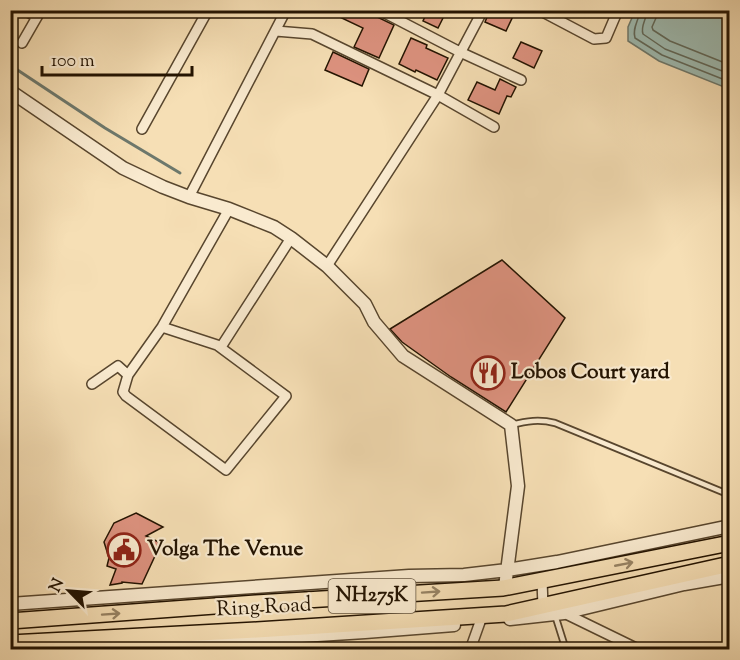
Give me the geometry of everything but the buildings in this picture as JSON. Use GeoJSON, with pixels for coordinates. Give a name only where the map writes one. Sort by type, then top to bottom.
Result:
{"type":"FeatureCollection","features":[{"type":"Feature","properties":{"kind":"highway","name":"Ring Road"},"geometry":{"type":"LineString","coordinates":[[10,621],[505,587],[729,543]]}},
{"type":"Feature","properties":{"kind":"highway","name":"Ring Road"},"geometry":{"type":"LineString","coordinates":[[10,643],[506,614],[554,609],[729,564]]}},
{"type":"Feature","properties":{"kind":"street"},"geometry":{"type":"LineString","coordinates":[[22,43],[39,14],[24,10]]}},
{"type":"Feature","properties":{"kind":"street"},"geometry":{"type":"LineString","coordinates":[[142,129],[208,10]]}},
{"type":"Feature","properties":{"kind":"street"},"geometry":{"type":"LineString","coordinates":[[189,197],[286,10]]}},
{"type":"Feature","properties":{"kind":"street"},"geometry":{"type":"LineString","coordinates":[[379,10],[460,52],[521,80]]}},
{"type":"Feature","properties":{"kind":"street"},"geometry":{"type":"LineString","coordinates":[[327,266],[438,94],[483,10]]}},
{"type":"Feature","properties":{"kind":"street"},"geometry":{"type":"LineString","coordinates":[[539,10],[594,39],[606,38],[618,10]]}},
{"type":"Feature","properties":{"kind":"street"},"geometry":{"type":"LineString","coordinates":[[276,31],[312,34],[438,94],[494,126]]}},
{"type":"Feature","properties":{"kind":"street"},"geometry":{"type":"LineString","coordinates":[[10,91],[114,163],[164,187],[274,227],[291,238],[327,266],[365,304],[374,322],[404,356],[511,425],[518,486],[505,587]]}},
{"type":"Feature","properties":{"kind":"street"},"geometry":{"type":"LineString","coordinates":[[162,327],[218,345],[286,396],[226,470],[123,392],[128,375],[162,327],[229,209]]}},
{"type":"Feature","properties":{"kind":"street"},"geometry":{"type":"LineString","coordinates":[[220,347],[291,238]]}},
{"type":"Feature","properties":{"kind":"street"},"geometry":{"type":"LineString","coordinates":[[92,384],[118,366],[128,375]]}},
{"type":"Feature","properties":{"kind":"street"},"geometry":{"type":"LineString","coordinates":[[10,604],[409,576],[464,575],[557,562],[729,526]]}},
{"type":"Feature","properties":{"kind":"street"},"geometry":{"type":"LineString","coordinates":[[84,650],[480,622],[729,576]]}},
{"type":"Feature","properties":{"kind":"street"},"geometry":{"type":"LineString","coordinates":[[542,580],[554,609],[640,650]]}},
{"type":"Feature","properties":{"kind":"street"},"geometry":{"type":"LineString","coordinates":[[470,650],[480,622]]}},
{"type":"Feature","properties":{"kind":"lane"},"geometry":{"type":"LineString","coordinates":[[511,425],[535,420],[555,423],[729,495]]}},
{"type":"Feature","properties":{"kind":"lane"},"geometry":{"type":"LineString","coordinates":[[554,609],[566,650]]}},
{"type":"Feature","properties":{"kind":"lane"},"geometry":{"type":"LineString","coordinates":[[273,650],[280,637]]}},
{"type":"Feature","properties":{"kind":"water"},"geometry":{"type":"Polygon","coordinates":[[[635,11],[729,11],[729,89],[659,61],[628,41],[628,27],[635,11]]]}},
{"type":"Feature","properties":{"kind":"waterway"},"geometry":{"type":"LineString","coordinates":[[10,65],[105,128],[180,173]]}},
{"type":"Feature","properties":{"kind":"place","name":"Lobos Court yard"},"geometry":{"type":"Point","coordinates":[488,373]}},
{"type":"Feature","properties":{"kind":"place","name":"Volga The Venue"},"geometry":{"type":"Point","coordinates":[124,550]}}]}
